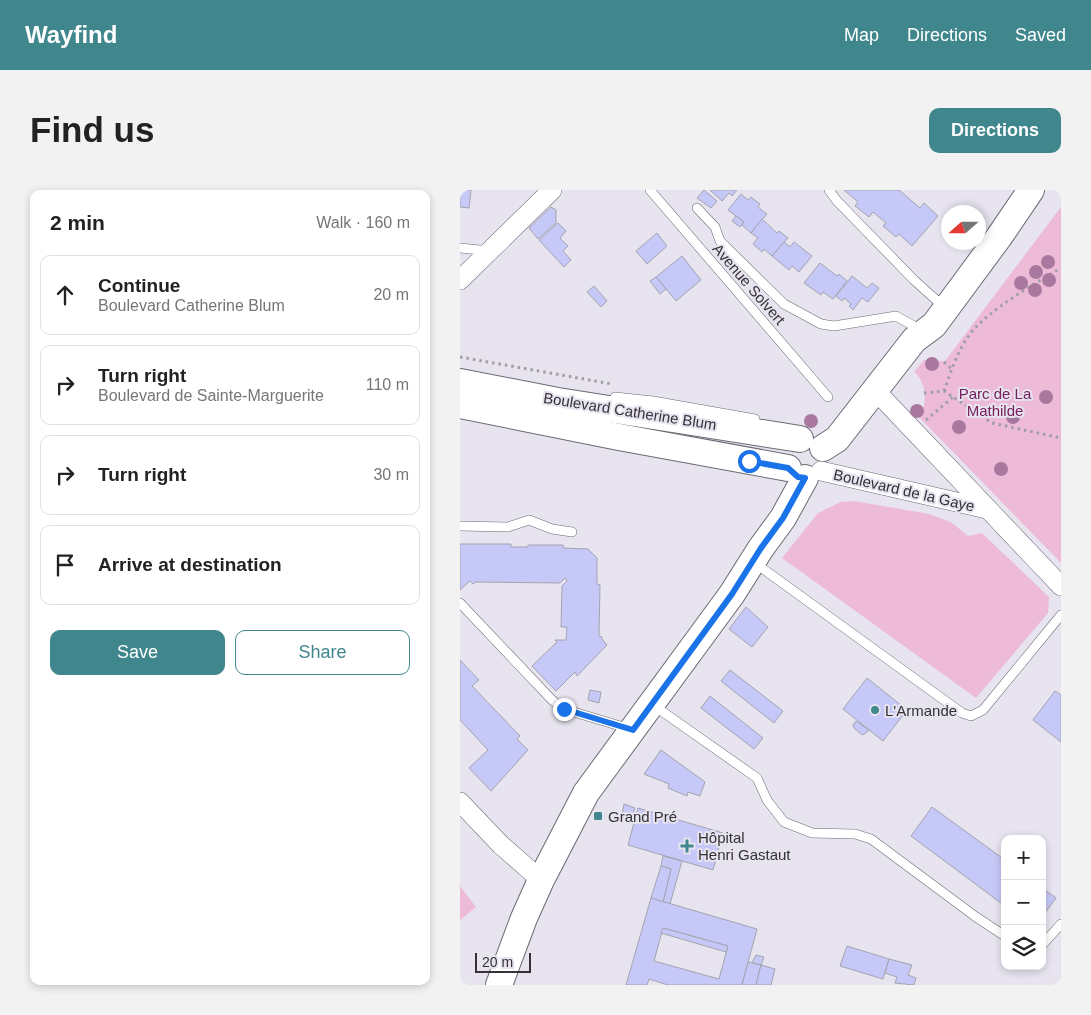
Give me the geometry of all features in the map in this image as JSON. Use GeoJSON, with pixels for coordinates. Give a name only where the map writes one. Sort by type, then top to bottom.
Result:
{"type":"FeatureCollection","features":[{"type":"Feature","properties":{"kind":"street"},"geometry":{"type":"LineString","coordinates":[[460,280],[552,190]]}},
{"type":"Feature","properties":{"kind":"street"},"geometry":{"type":"LineString","coordinates":[[500,985],[540,880],[586,794],[732,594],[783,518],[801,463],[837,439],[914,340],[934,325],[1031,190]]}},
{"type":"Feature","properties":{"kind":"street","name":"Boulevard Catherine Blum"},"geometry":{"type":"LineString","coordinates":[[461,386],[801,463]]}},
{"type":"Feature","properties":{"kind":"street","name":"Boulevard de la Gaye"},"geometry":{"type":"LineString","coordinates":[[875,390],[1061,586]]}},
{"type":"Feature","properties":{"kind":"street","name":"Boulevard de la Gaye"},"geometry":{"type":"LineString","coordinates":[[801,463],[987,509]]}},
{"type":"Feature","properties":{"kind":"street"},"geometry":{"type":"LineString","coordinates":[[460,802],[501,845],[540,880]]}},
{"type":"Feature","properties":{"kind":"lane","name":"Avenue Solvert"},"geometry":{"type":"LineString","coordinates":[[650,190],[828,397]]}},
{"type":"Feature","properties":{"kind":"lane"},"geometry":{"type":"LineString","coordinates":[[829,190],[837,202],[914,280],[946,308]]}},
{"type":"Feature","properties":{"kind":"lane"},"geometry":{"type":"LineString","coordinates":[[698,208],[715,227],[720,241],[784,304],[821,324],[834,326],[896,316],[925,332]]}},
{"type":"Feature","properties":{"kind":"lane"},"geometry":{"type":"LineString","coordinates":[[460,248],[489,251]]}},
{"type":"Feature","properties":{"kind":"lane"},"geometry":{"type":"LineString","coordinates":[[532,386],[578,394]]}},
{"type":"Feature","properties":{"kind":"lane"},"geometry":{"type":"LineString","coordinates":[[606,397],[653,401],[773,423],[801,463]]}},
{"type":"Feature","properties":{"kind":"lane"},"geometry":{"type":"LineString","coordinates":[[460,413],[516,426]]}},
{"type":"Feature","properties":{"kind":"lane"},"geometry":{"type":"LineString","coordinates":[[460,526],[508,527],[530,520],[552,529],[572,532]]}},
{"type":"Feature","properties":{"kind":"lane"},"geometry":{"type":"LineString","coordinates":[[752,562],[962,713],[972,716],[983,710],[1061,614]]}},
{"type":"Feature","properties":{"kind":"lane"},"geometry":{"type":"LineString","coordinates":[[460,603],[552,700],[564,709],[633,730]]}},
{"type":"Feature","properties":{"kind":"lane"},"geometry":{"type":"LineString","coordinates":[[652,704],[757,778],[768,800],[784,822],[812,833],[855,834],[871,839],[1001,933]]}},
{"type":"Feature","properties":{"kind":"lane"},"geometry":{"type":"LineString","coordinates":[[1046,941],[1061,924]]}},
{"type":"Feature","properties":{"kind":"path"},"geometry":{"type":"LineString","coordinates":[[944,391],[964,344],[979,324],[1020,293],[1061,268]]}},
{"type":"Feature","properties":{"kind":"path"},"geometry":{"type":"LineString","coordinates":[[944,362],[952,369]]}},
{"type":"Feature","properties":{"kind":"path"},"geometry":{"type":"LineString","coordinates":[[924,393],[944,391],[992,423],[1061,438]]}},
{"type":"Feature","properties":{"kind":"path"},"geometry":{"type":"LineString","coordinates":[[924,422],[953,397]]}},
{"type":"Feature","properties":{"kind":"green space","name":"Parc de La Mathilde"},"geometry":{"type":"Polygon","coordinates":[[[1061,207],[1061,563],[920,418],[925,400],[921,381],[914,372],[924,360],[945,361],[1061,207]]]}},
{"type":"Feature","properties":{"kind":"green space"},"geometry":{"type":"Polygon","coordinates":[[[854,501],[929,514],[951,522],[968,536],[982,533],[1049,597],[1048,613],[976,698],[782,558],[818,513],[841,502],[854,501]]]}},
{"type":"Feature","properties":{"kind":"green space"},"geometry":{"type":"Polygon","coordinates":[[[460,886],[476,907],[460,920],[460,886]]]}},
{"type":"Feature","properties":{"kind":"building"},"geometry":{"type":"Polygon","coordinates":[[[460,190],[471,190],[469,208],[460,207],[460,190]]]}},
{"type":"Feature","properties":{"kind":"building"},"geometry":{"type":"Polygon","coordinates":[[[704,190],[717,201],[711,208],[697,198],[704,190]]]}},
{"type":"Feature","properties":{"kind":"building"},"geometry":{"type":"Polygon","coordinates":[[[710,190],[737,190],[732,196],[729,193],[722,201],[710,190]]]}},
{"type":"Feature","properties":{"kind":"building"},"geometry":{"type":"Polygon","coordinates":[[[844,190],[899,190],[920,208],[924,203],[938,216],[912,246],[899,234],[896,237],[883,226],[886,223],[873,212],[869,217],[855,206],[858,202],[844,190]]]}},
{"type":"Feature","properties":{"kind":"building"},"geometry":{"type":"Polygon","coordinates":[[[741,194],[748,200],[751,197],[760,204],[758,207],[767,214],[751,233],[742,225],[744,222],[728,210],[741,194]]]}},
{"type":"Feature","properties":{"kind":"building"},"geometry":{"type":"Polygon","coordinates":[[[551,207],[556,210],[556,223],[538,239],[529,228],[551,207]]]}},
{"type":"Feature","properties":{"kind":"building"},"geometry":{"type":"Polygon","coordinates":[[[736,216],[744,222],[740,227],[732,221],[736,216]]]}},
{"type":"Feature","properties":{"kind":"building"},"geometry":{"type":"Polygon","coordinates":[[[762,219],[777,233],[779,231],[788,238],[772,256],[764,249],[762,252],[753,244],[758,238],[751,233],[762,219]]]}},
{"type":"Feature","properties":{"kind":"building"},"geometry":{"type":"Polygon","coordinates":[[[558,223],[566,231],[560,238],[568,246],[563,251],[571,260],[564,267],[539,240],[558,223]]]}},
{"type":"Feature","properties":{"kind":"building"},"geometry":{"type":"Polygon","coordinates":[[[657,233],[667,246],[647,264],[636,251],[657,233]]]}},
{"type":"Feature","properties":{"kind":"building"},"geometry":{"type":"Polygon","coordinates":[[[784,242],[790,247],[794,242],[812,256],[799,272],[792,266],[789,270],[772,256],[784,242]]]}},
{"type":"Feature","properties":{"kind":"building"},"geometry":{"type":"Polygon","coordinates":[[[682,256],[701,280],[676,301],[656,277],[682,256]]]}},
{"type":"Feature","properties":{"kind":"building"},"geometry":{"type":"Polygon","coordinates":[[[820,263],[847,281],[833,299],[823,292],[821,295],[804,283],[820,263]]]}},
{"type":"Feature","properties":{"kind":"building"},"geometry":{"type":"Polygon","coordinates":[[[852,276],[867,288],[872,283],[879,288],[868,302],[862,298],[853,310],[849,306],[851,304],[844,298],[842,301],[836,296],[852,276]]]}},
{"type":"Feature","properties":{"kind":"building"},"geometry":{"type":"Polygon","coordinates":[[[656,277],[666,289],[660,294],[650,281],[656,277]]]}},
{"type":"Feature","properties":{"kind":"building"},"geometry":{"type":"Polygon","coordinates":[[[594,286],[607,301],[601,307],[587,292],[594,286]]]}},
{"type":"Feature","properties":{"kind":"building"},"geometry":{"type":"Polygon","coordinates":[[[460,544],[511,544],[511,547],[563,545],[563,548],[588,549],[597,558],[597,584],[600,585],[599,636],[602,637],[607,645],[577,676],[575,672],[556,691],[532,666],[557,642],[555,640],[566,640],[567,627],[561,627],[562,586],[567,581],[565,578],[560,583],[476,582],[473,584],[470,581],[460,590],[460,544]]]}},
{"type":"Feature","properties":{"kind":"building"},"geometry":{"type":"Polygon","coordinates":[[[746,607],[768,627],[752,647],[729,629],[746,607]]]}},
{"type":"Feature","properties":{"kind":"building"},"geometry":{"type":"Polygon","coordinates":[[[460,660],[479,680],[472,686],[520,736],[517,739],[528,750],[491,791],[469,768],[488,750],[460,720],[460,660]]]}},
{"type":"Feature","properties":{"kind":"building"},"geometry":{"type":"Polygon","coordinates":[[[730,670],[783,711],[774,723],[721,681],[730,670]]]}},
{"type":"Feature","properties":{"kind":"building","name":"L'Armande"},"geometry":{"type":"Polygon","coordinates":[[[867,678],[907,710],[883,741],[843,709],[867,678]]]}},
{"type":"Feature","properties":{"kind":"building"},"geometry":{"type":"Polygon","coordinates":[[[590,690],[601,692],[599,703],[588,700],[590,690]]]}},
{"type":"Feature","properties":{"kind":"building"},"geometry":{"type":"Polygon","coordinates":[[[1055,691],[1061,695],[1061,742],[1033,720],[1055,691]]]}},
{"type":"Feature","properties":{"kind":"building"},"geometry":{"type":"Polygon","coordinates":[[[710,696],[763,738],[754,749],[701,708],[710,696]]]}},
{"type":"Feature","properties":{"kind":"building"},"geometry":{"type":"Polygon","coordinates":[[[856,721],[869,730],[862,735],[854,728],[853,725],[856,721]]]}},
{"type":"Feature","properties":{"kind":"building"},"geometry":{"type":"Polygon","coordinates":[[[661,750],[705,782],[700,796],[688,792],[687,796],[668,788],[669,784],[644,774],[661,750]]]}},
{"type":"Feature","properties":{"kind":"building"},"geometry":{"type":"Polygon","coordinates":[[[624,804],[635,808],[632,817],[622,815],[624,804]]]}},
{"type":"Feature","properties":{"kind":"building"},"geometry":{"type":"Polygon","coordinates":[[[932,807],[1001,857],[1001,903],[911,836],[932,807]]]}},
{"type":"Feature","properties":{"kind":"building"},"geometry":{"type":"Polygon","coordinates":[[[638,808],[723,833],[713,870],[628,845],[638,808]]]}},
{"type":"Feature","properties":{"kind":"building"},"geometry":{"type":"Polygon","coordinates":[[[663,856],[682,861],[670,904],[663,902],[671,869],[661,866],[663,856]]]}},
{"type":"Feature","properties":{"kind":"building"},"geometry":{"type":"Polygon","coordinates":[[[661,866],[671,869],[663,902],[651,898],[661,866]]]}},
{"type":"Feature","properties":{"kind":"building"},"geometry":{"type":"Polygon","coordinates":[[[1046,891],[1056,898],[1046,912],[1046,891]]]}},
{"type":"Feature","properties":{"kind":"building"},"geometry":{"type":"Polygon","coordinates":[[[651,898],[757,929],[742,985],[668,985],[649,979],[647,985],[626,985],[651,898]],[[663,928],[654,961],[719,979],[728,946],[663,928]]]}},
{"type":"Feature","properties":{"kind":"building"},"geometry":{"type":"Polygon","coordinates":[[[663,928],[728,946],[726,952],[661,933],[663,928]]]}},
{"type":"Feature","properties":{"kind":"building"},"geometry":{"type":"Polygon","coordinates":[[[847,946],[889,959],[883,979],[840,966],[847,946]]]}},
{"type":"Feature","properties":{"kind":"building"},"geometry":{"type":"Polygon","coordinates":[[[756,955],[764,957],[761,965],[752,963],[756,955]]]}},
{"type":"Feature","properties":{"kind":"building"},"geometry":{"type":"Polygon","coordinates":[[[889,959],[912,965],[908,975],[916,978],[914,985],[895,983],[897,977],[885,973],[889,959]]]}},
{"type":"Feature","properties":{"kind":"building"},"geometry":{"type":"Polygon","coordinates":[[[748,962],[761,965],[756,985],[742,985],[748,962]]]}},
{"type":"Feature","properties":{"kind":"building"},"geometry":{"type":"Polygon","coordinates":[[[761,965],[775,969],[771,985],[756,985],[761,965]]]}},
{"type":"Feature","properties":{"kind":"place","name":"L'Armande"},"geometry":{"type":"Point","coordinates":[875,710]}},
{"type":"Feature","properties":{"kind":"place","name":"Grand Pré"},"geometry":{"type":"Point","coordinates":[598,816]}},
{"type":"Feature","properties":{"kind":"place","name":"Hôpital Henri Gastaut"},"geometry":{"type":"Point","coordinates":[687,846]}},
{"type":"Feature","properties":{"kind":"route"},"geometry":{"type":"LineString","coordinates":[[564,709],[633,730],[732,594],[761,548],[783,518],[805,478],[798,477],[788,468],[749,461]]}}]}
